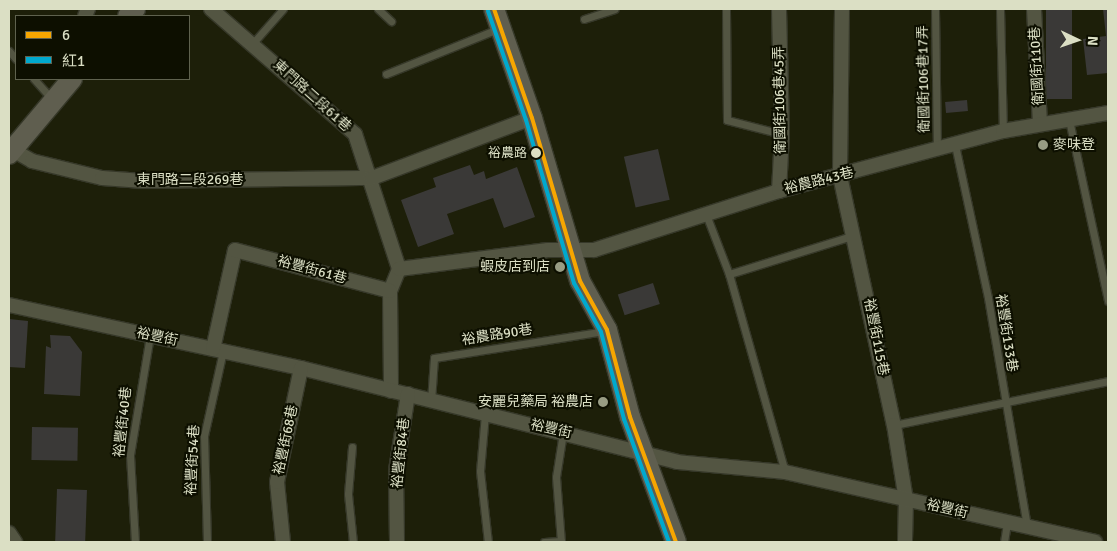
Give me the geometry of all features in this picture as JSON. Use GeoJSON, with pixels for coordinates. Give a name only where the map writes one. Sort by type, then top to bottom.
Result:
{"type":"FeatureCollection","features":[{"type":"Feature","properties":{"kind":"street","name":"東門路二段61巷"},"geometry":{"type":"LineString","coordinates":[[211,9],[344,121],[355,134],[372,178],[399,269]]}},
{"type":"Feature","properties":{"kind":"street"},"geometry":{"type":"LineString","coordinates":[[494,9],[532,118],[580,281],[607,330],[642,452],[676,542]]}},
{"type":"Feature","properties":{"kind":"street","name":"衛國街106巷45弄"},"geometry":{"type":"LineString","coordinates":[[779,9],[782,134],[779,191]]}},
{"type":"Feature","properties":{"kind":"street","name":"裕豐街115巷"},"geometry":{"type":"LineString","coordinates":[[842,9],[840,176],[855,235],[894,425],[906,500],[905,542]]}},
{"type":"Feature","properties":{"kind":"street","name":"衛國街110巷"},"geometry":{"type":"LineString","coordinates":[[1034,9],[1040,124]]}},
{"type":"Feature","properties":{"kind":"street"},"geometry":{"type":"LineString","coordinates":[[53,100],[61,80]]}},
{"type":"Feature","properties":{"kind":"street"},"geometry":{"type":"LineString","coordinates":[[10,150],[71,80]]}},
{"type":"Feature","properties":{"kind":"street","name":"裕農路43巷"},"geometry":{"type":"LineString","coordinates":[[399,269],[571,249],[594,250],[707,217],[779,191],[1003,131],[1108,114]]}},
{"type":"Feature","properties":{"kind":"street","name":"東門路二段269巷"},"geometry":{"type":"LineString","coordinates":[[10,150],[32,161],[102,178],[144,182],[372,178],[532,118]]}},
{"type":"Feature","properties":{"kind":"street","name":"裕豐街61巷"},"geometry":{"type":"LineString","coordinates":[[218,350],[235,250],[390,290]]}},
{"type":"Feature","properties":{"kind":"street"},"geometry":{"type":"LineString","coordinates":[[391,391],[390,290],[399,269]]}},
{"type":"Feature","properties":{"kind":"street","name":"裕豐街"},"geometry":{"type":"LineString","coordinates":[[9,305],[301,368],[677,462],[785,472],[1095,542]]}},
{"type":"Feature","properties":{"kind":"street","name":"裕豐街68巷"},"geometry":{"type":"LineString","coordinates":[[282,542],[277,482],[301,368]]}},
{"type":"Feature","properties":{"kind":"street","name":"裕豐街84巷"},"geometry":{"type":"LineString","coordinates":[[397,542],[396,470],[408,394]]}},
{"type":"Feature","properties":{"kind":"street"},"geometry":{"type":"LineString","coordinates":[[9,533],[15,542]]}},
{"type":"Feature","properties":{"kind":"lane"},"geometry":{"type":"LineString","coordinates":[[253,43],[283,9]]}},
{"type":"Feature","properties":{"kind":"lane"},"geometry":{"type":"LineString","coordinates":[[378,9],[392,21]]}},
{"type":"Feature","properties":{"kind":"lane"},"geometry":{"type":"LineString","coordinates":[[584,19],[614,9]]}},
{"type":"Feature","properties":{"kind":"lane"},"geometry":{"type":"LineString","coordinates":[[726,9],[727,120],[782,134]]}},
{"type":"Feature","properties":{"kind":"lane","name":"衛國街106巷17弄"},"geometry":{"type":"LineString","coordinates":[[935,9],[937,149]]}},
{"type":"Feature","properties":{"kind":"lane"},"geometry":{"type":"LineString","coordinates":[[1000,9],[1003,131]]}},
{"type":"Feature","properties":{"kind":"lane"},"geometry":{"type":"LineString","coordinates":[[386,74],[501,28]]}},
{"type":"Feature","properties":{"kind":"lane"},"geometry":{"type":"LineString","coordinates":[[35,80],[53,100]]}},
{"type":"Feature","properties":{"kind":"lane"},"geometry":{"type":"LineString","coordinates":[[1069,120],[1108,302]]}},
{"type":"Feature","properties":{"kind":"lane","name":"裕豐街133巷"},"geometry":{"type":"LineString","coordinates":[[955,145],[988,298],[1027,527]]}},
{"type":"Feature","properties":{"kind":"lane"},"geometry":{"type":"LineString","coordinates":[[707,217],[729,274],[785,472]]}},
{"type":"Feature","properties":{"kind":"lane"},"geometry":{"type":"LineString","coordinates":[[729,274],[855,235]]}},
{"type":"Feature","properties":{"kind":"lane","name":"裕農路90巷"},"geometry":{"type":"LineString","coordinates":[[431,401],[434,358],[607,330]]}},
{"type":"Feature","properties":{"kind":"lane","name":"裕豐街40巷"},"geometry":{"type":"LineString","coordinates":[[135,542],[130,456],[150,335]]}},
{"type":"Feature","properties":{"kind":"lane","name":"裕豐街54巷"},"geometry":{"type":"LineString","coordinates":[[207,542],[204,436],[218,350]]}},
{"type":"Feature","properties":{"kind":"lane"},"geometry":{"type":"LineString","coordinates":[[894,425],[1005,404],[1108,381]]}},
{"type":"Feature","properties":{"kind":"lane"},"geometry":{"type":"LineString","coordinates":[[484,413],[480,471],[488,542]]}},
{"type":"Feature","properties":{"kind":"lane"},"geometry":{"type":"LineString","coordinates":[[544,542],[561,542],[556,477],[563,432]]}},
{"type":"Feature","properties":{"kind":"lane"},"geometry":{"type":"LineString","coordinates":[[352,447],[348,494],[353,542]]}},
{"type":"Feature","properties":{"kind":"lane"},"geometry":{"type":"LineString","coordinates":[[1004,542],[1007,523]]}},
{"type":"Feature","properties":{"kind":"building"},"geometry":{"type":"Polygon","coordinates":[[[1046,9],[1072,9],[1072,99],[1046,99],[1046,9]]]}},
{"type":"Feature","properties":{"kind":"building"},"geometry":{"type":"Polygon","coordinates":[[[1103,9],[1108,9],[1108,73],[1087,75],[1083,39],[1106,36],[1103,9]]]}},
{"type":"Feature","properties":{"kind":"building"},"geometry":{"type":"Polygon","coordinates":[[[967,100],[968,111],[946,113],[945,102],[967,100]]]}},
{"type":"Feature","properties":{"kind":"building"},"geometry":{"type":"Polygon","coordinates":[[[658,149],[670,200],[636,208],[624,157],[658,149]]]}},
{"type":"Feature","properties":{"kind":"building"},"geometry":{"type":"Polygon","coordinates":[[[470,165],[474,175],[484,171],[486,179],[517,167],[535,217],[504,228],[493,198],[447,214],[454,234],[418,247],[401,200],[436,187],[433,178],[470,165]]]}},
{"type":"Feature","properties":{"kind":"building"},"geometry":{"type":"Polygon","coordinates":[[[653,283],[660,304],[625,315],[618,294],[653,283]]]}},
{"type":"Feature","properties":{"kind":"building"},"geometry":{"type":"Polygon","coordinates":[[[9,319],[28,321],[25,368],[9,367],[9,319]]]}},
{"type":"Feature","properties":{"kind":"building"},"geometry":{"type":"Polygon","coordinates":[[[50,335],[70,336],[82,352],[80,396],[44,394],[46,346],[51,348],[50,335]]]}},
{"type":"Feature","properties":{"kind":"building"},"geometry":{"type":"Polygon","coordinates":[[[32,427],[78,428],[77,461],[31,460],[32,427]]]}},
{"type":"Feature","properties":{"kind":"building"},"geometry":{"type":"Polygon","coordinates":[[[57,489],[87,490],[85,542],[55,541],[57,489]]]}},
{"type":"Feature","properties":{"kind":"transit line","name":"6"},"geometry":{"type":"LineString","coordinates":[[494,9],[532,118],[580,281],[607,330],[630,417],[676,542]]}},
{"type":"Feature","properties":{"kind":"transit line","name":"紅1"},"geometry":{"type":"LineString","coordinates":[[488,11],[526,120],[574,283],[601,332],[624,419],[669,542]]}},
{"type":"Feature","properties":{"kind":"place","name":"麥味登"},"geometry":{"type":"Point","coordinates":[1043,145]}},
{"type":"Feature","properties":{"kind":"place","name":"裕農路"},"geometry":{"type":"Point","coordinates":[536,153]}},
{"type":"Feature","properties":{"kind":"place","name":"蝦皮店到店"},"geometry":{"type":"Point","coordinates":[560,267]}},
{"type":"Feature","properties":{"kind":"place","name":"安麗兒藥局 裕農店"},"geometry":{"type":"Point","coordinates":[603,402]}}]}
